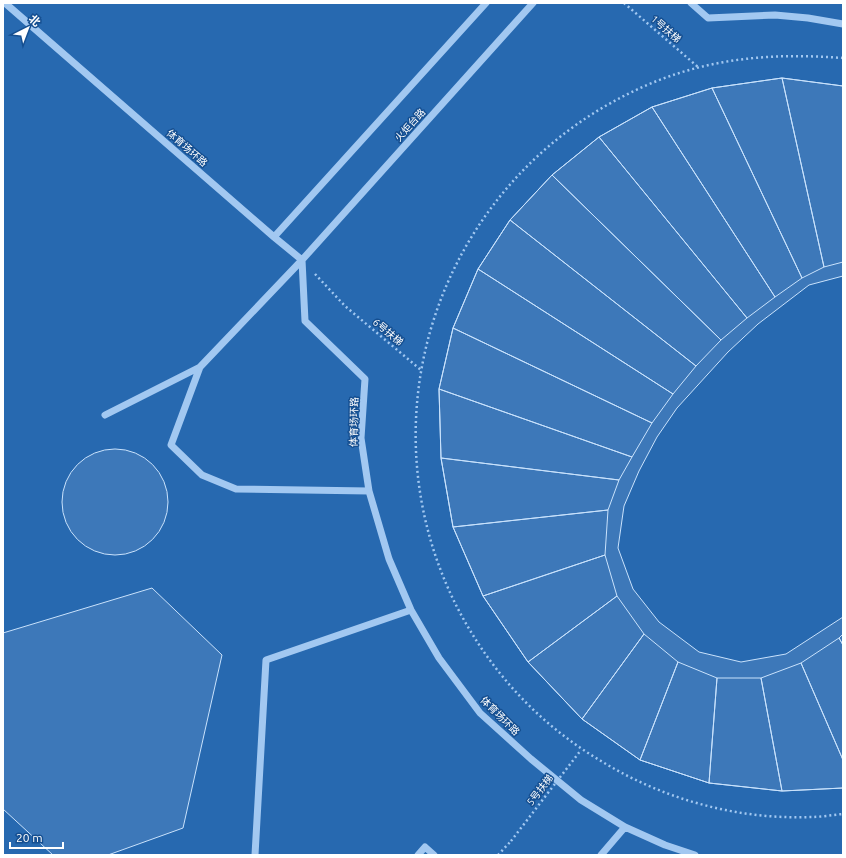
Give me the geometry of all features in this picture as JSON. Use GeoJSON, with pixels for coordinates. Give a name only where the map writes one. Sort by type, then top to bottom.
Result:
{"type":"FeatureCollection","features":[{"type":"Feature","properties":{"kind":"lane","name":"体育场环路"},"geometry":{"type":"LineString","coordinates":[[5,3],[302,260],[305,320],[365,379],[361,438],[369,491],[389,559],[411,610],[439,658],[480,713],[531,760],[581,800],[625,827],[665,845],[695,855]]}},
{"type":"Feature","properties":{"kind":"lane"},"geometry":{"type":"LineString","coordinates":[[274,237],[486,3]]}},
{"type":"Feature","properties":{"kind":"lane","name":"火炬台路"},"geometry":{"type":"LineString","coordinates":[[200,367],[302,260],[533,3]]}},
{"type":"Feature","properties":{"kind":"lane"},"geometry":{"type":"LineString","coordinates":[[691,3],[708,18],[775,15],[808,18],[843,24]]}},
{"type":"Feature","properties":{"kind":"lane"},"geometry":{"type":"LineString","coordinates":[[105,415],[200,367]]}},
{"type":"Feature","properties":{"kind":"lane"},"geometry":{"type":"LineString","coordinates":[[200,367],[171,445],[202,475],[236,489],[369,491]]}},
{"type":"Feature","properties":{"kind":"lane"},"geometry":{"type":"LineString","coordinates":[[255,855],[266,660],[411,610]]}},
{"type":"Feature","properties":{"kind":"lane"},"geometry":{"type":"LineString","coordinates":[[601,855],[625,827]]}},
{"type":"Feature","properties":{"kind":"lane"},"geometry":{"type":"LineString","coordinates":[[418,855],[425,847],[434,855]]}},
{"type":"Feature","properties":{"kind":"path","name":"1号扶梯"},"geometry":{"type":"LineString","coordinates":[[624,3],[699,67]]}},
{"type":"Feature","properties":{"kind":"path"},"geometry":{"type":"LineString","coordinates":[[843,58],[807,55],[771,56],[734,60],[699,67],[653,82],[609,103],[569,129],[532,160],[499,196],[472,235],[449,278],[432,323],[421,370],[416,413],[416,457],[421,500],[429,535],[446,583],[465,622],[492,664],[516,692],[547,723],[581,750],[623,775],[667,794],[714,808],[762,816],[811,817],[843,814]]}},
{"type":"Feature","properties":{"kind":"path","name":"6号扶梯"},"geometry":{"type":"LineString","coordinates":[[302,260],[345,306],[421,370]]}},
{"type":"Feature","properties":{"kind":"path","name":"5号扶梯"},"geometry":{"type":"LineString","coordinates":[[498,855],[511,841],[581,750]]}},
{"type":"Feature","properties":{"kind":"shaded area"},"geometry":{"type":"Polygon","coordinates":[[[3,3],[843,3],[843,855],[3,855],[3,3]]]}},
{"type":"Feature","properties":{"kind":"building"},"geometry":{"type":"Polygon","coordinates":[[[782,78],[843,86],[843,276],[809,285],[758,324],[728,352],[677,408],[657,437],[639,471],[624,506],[618,548],[633,589],[659,622],[699,652],[741,662],[786,654],[843,617],[843,788],[782,791],[709,783],[640,760],[582,719],[528,662],[483,596],[453,527],[441,458],[439,389],[453,328],[478,269],[510,220],[552,175],[599,137],[652,107],[712,88],[782,78]]]}},
{"type":"Feature","properties":{"kind":"building"},"geometry":{"type":"Polygon","coordinates":[[[782,78],[843,86],[843,262],[824,267],[782,78]]]}},
{"type":"Feature","properties":{"kind":"building"},"geometry":{"type":"Polygon","coordinates":[[[782,78],[824,267],[802,278],[712,88],[782,78]]]}},
{"type":"Feature","properties":{"kind":"building"},"geometry":{"type":"Polygon","coordinates":[[[712,88],[802,278],[775,297],[652,107],[712,88]]]}},
{"type":"Feature","properties":{"kind":"building"},"geometry":{"type":"Polygon","coordinates":[[[652,107],[775,297],[747,318],[599,137],[652,107]]]}},
{"type":"Feature","properties":{"kind":"building"},"geometry":{"type":"Polygon","coordinates":[[[599,137],[747,318],[721,340],[552,175],[599,137]]]}},
{"type":"Feature","properties":{"kind":"building"},"geometry":{"type":"Polygon","coordinates":[[[552,175],[721,340],[696,366],[510,220],[552,175]]]}},
{"type":"Feature","properties":{"kind":"building"},"geometry":{"type":"Polygon","coordinates":[[[510,220],[696,366],[673,394],[478,269],[510,220]]]}},
{"type":"Feature","properties":{"kind":"building"},"geometry":{"type":"Polygon","coordinates":[[[478,269],[673,394],[652,423],[453,328],[478,269]]]}},
{"type":"Feature","properties":{"kind":"building"},"geometry":{"type":"Polygon","coordinates":[[[453,328],[652,423],[632,457],[439,389],[453,328]]]}},
{"type":"Feature","properties":{"kind":"building"},"geometry":{"type":"Polygon","coordinates":[[[439,389],[632,457],[619,480],[441,458],[439,389]]]}},
{"type":"Feature","properties":{"kind":"building"},"geometry":{"type":"Polygon","coordinates":[[[115,449],[135,453],[152,465],[164,482],[168,502],[164,522],[152,539],[135,551],[115,555],[95,551],[78,539],[66,522],[62,502],[66,482],[78,465],[95,453],[115,449]]]}},
{"type":"Feature","properties":{"kind":"building"},"geometry":{"type":"Polygon","coordinates":[[[441,458],[619,480],[608,510],[453,527],[441,458]]]}},
{"type":"Feature","properties":{"kind":"building"},"geometry":{"type":"Polygon","coordinates":[[[608,510],[605,555],[483,596],[453,527],[608,510]]]}},
{"type":"Feature","properties":{"kind":"building"},"geometry":{"type":"Polygon","coordinates":[[[605,555],[617,596],[528,662],[483,596],[605,555]]]}},
{"type":"Feature","properties":{"kind":"building"},"geometry":{"type":"Polygon","coordinates":[[[152,588],[222,655],[183,828],[108,855],[53,855],[3,809],[3,633],[152,588]]]}},
{"type":"Feature","properties":{"kind":"building"},"geometry":{"type":"Polygon","coordinates":[[[617,596],[644,634],[582,719],[528,662],[617,596]]]}},
{"type":"Feature","properties":{"kind":"building"},"geometry":{"type":"Polygon","coordinates":[[[644,634],[678,662],[640,760],[582,719],[644,634]]]}},
{"type":"Feature","properties":{"kind":"building"},"geometry":{"type":"Polygon","coordinates":[[[843,634],[843,645],[839,638],[843,634]]]}},
{"type":"Feature","properties":{"kind":"building"},"geometry":{"type":"Polygon","coordinates":[[[839,638],[843,645],[843,760],[801,663],[839,638]]]}},
{"type":"Feature","properties":{"kind":"building"},"geometry":{"type":"Polygon","coordinates":[[[678,662],[717,678],[709,783],[640,760],[678,662]]]}},
{"type":"Feature","properties":{"kind":"building"},"geometry":{"type":"Polygon","coordinates":[[[801,663],[843,760],[843,788],[782,791],[761,678],[801,663]]]}},
{"type":"Feature","properties":{"kind":"building"},"geometry":{"type":"Polygon","coordinates":[[[717,678],[761,678],[782,791],[709,783],[717,678]]]}}]}
